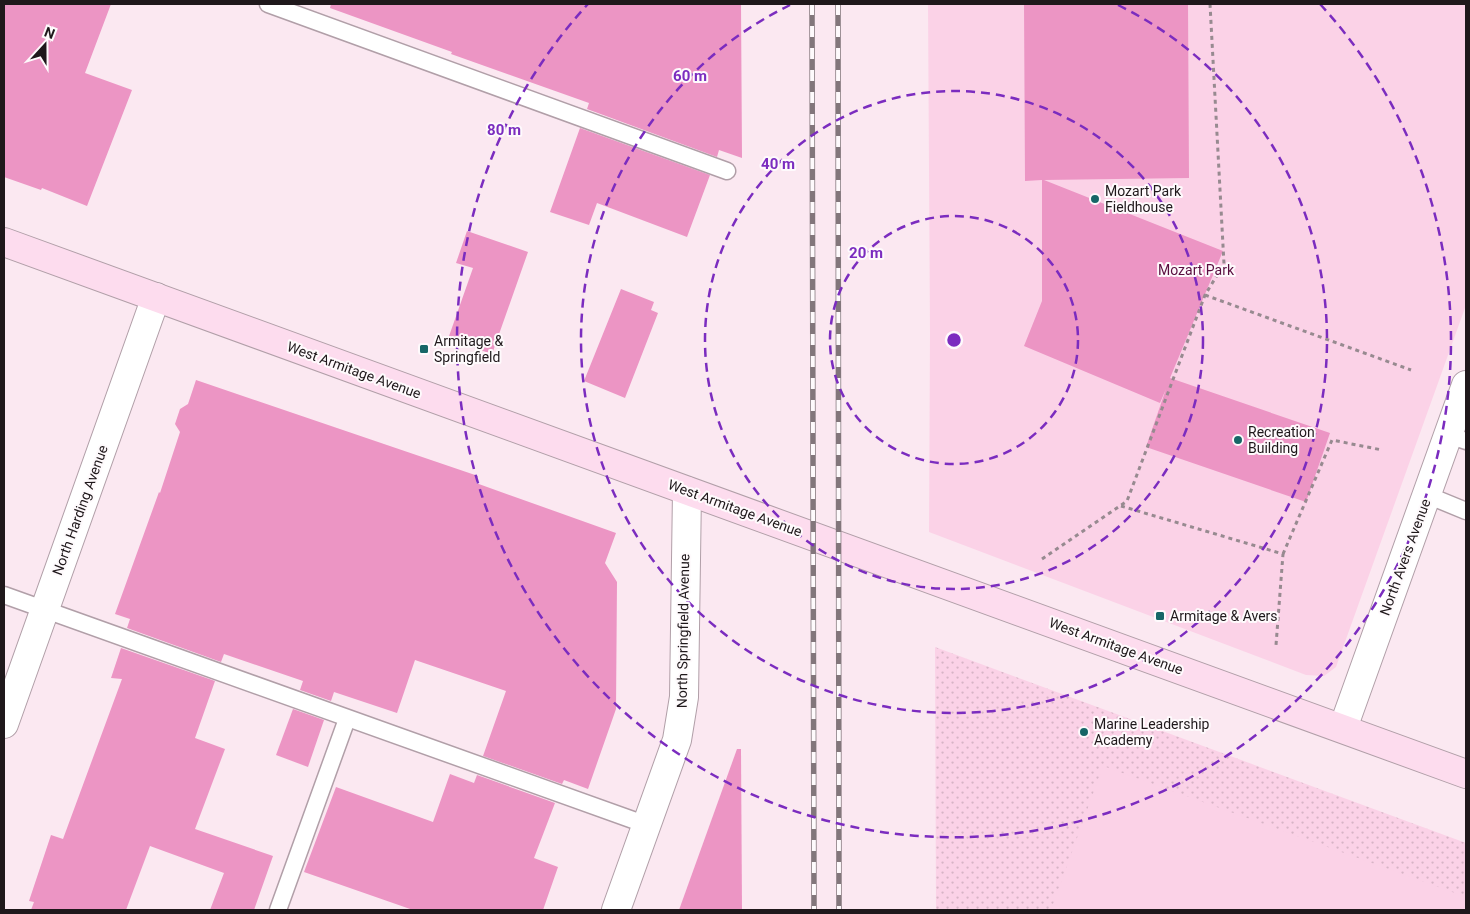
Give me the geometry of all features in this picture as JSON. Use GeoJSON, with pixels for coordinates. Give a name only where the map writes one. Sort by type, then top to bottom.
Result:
{"type":"FeatureCollection","features":[{"type":"Feature","properties":{"kind":"main road","name":"West Armitage Avenue"},"geometry":{"type":"LineString","coordinates":[[4,242],[1466,774]]}},
{"type":"Feature","properties":{"kind":"street","name":"North Harding Avenue"},"geometry":{"type":"LineString","coordinates":[[4,724],[156,297]]}},
{"type":"Feature","properties":{"kind":"street","name":"North Avers Avenue"},"geometry":{"type":"LineString","coordinates":[[1343,728],[1427,495],[1457,438],[1466,385]]}},
{"type":"Feature","properties":{"kind":"street","name":"North Springfield Avenue"},"geometry":{"type":"LineString","coordinates":[[616,910],[677,740],[684,697],[687,491]]}},
{"type":"Feature","properties":{"kind":"lane"},"geometry":{"type":"LineString","coordinates":[[268,4],[726,171]]}},
{"type":"Feature","properties":{"kind":"lane"},"geometry":{"type":"LineString","coordinates":[[1427,495],[1466,510]]}},
{"type":"Feature","properties":{"kind":"lane"},"geometry":{"type":"LineString","coordinates":[[4,595],[647,825]]}},
{"type":"Feature","properties":{"kind":"lane"},"geometry":{"type":"LineString","coordinates":[[278,910],[347,719]]}},
{"type":"Feature","properties":{"kind":"path"},"geometry":{"type":"LineString","coordinates":[[1042,559],[1127,501],[1205,295],[1224,264],[1210,4]]}},
{"type":"Feature","properties":{"kind":"path"},"geometry":{"type":"LineString","coordinates":[[1205,295],[1411,370]]}},
{"type":"Feature","properties":{"kind":"path"},"geometry":{"type":"LineString","coordinates":[[1276,645],[1284,554],[1332,440],[1382,450]]}},
{"type":"Feature","properties":{"kind":"path"},"geometry":{"type":"LineString","coordinates":[[1121,506],[1284,554]]}},
{"type":"Feature","properties":{"kind":"green space","name":"Mozart Park"},"geometry":{"type":"Polygon","coordinates":[[[928,4],[1466,4],[1466,305],[1336,667],[1324,676],[1306,675],[929,532],[928,4]]]}},
{"type":"Feature","properties":{"kind":"green space","name":"Marine Leadership Academy"},"geometry":{"type":"Polygon","coordinates":[[[935,647],[1466,843],[1466,910],[936,910],[935,647]]]}},
{"type":"Feature","properties":{"kind":"green space"},"geometry":{"type":"Polygon","coordinates":[[[1103,766],[1466,897],[1466,910],[1051,910],[1103,766]]]}},
{"type":"Feature","properties":{"kind":"building"},"geometry":{"type":"Polygon","coordinates":[[[4,4],[111,4],[85,73],[132,90],[87,206],[42,188],[41,190],[4,177],[4,4]]]}},
{"type":"Feature","properties":{"kind":"building"},"geometry":{"type":"Polygon","coordinates":[[[331,4],[741,4],[742,158],[719,150],[717,157],[587,109],[589,103],[451,54],[452,52],[330,8],[331,4]]]}},
{"type":"Feature","properties":{"kind":"building","name":"Mozart Park Fieldhouse"},"geometry":{"type":"Polygon","coordinates":[[[1024,4],[1188,4],[1189,178],[1044,180],[1223,251],[1170,378],[1330,433],[1306,502],[1146,447],[1166,389],[1160,403],[1024,346],[1042,301],[1042,180],[1025,181],[1024,4]]]}},
{"type":"Feature","properties":{"kind":"building"},"geometry":{"type":"Polygon","coordinates":[[[580,128],[710,175],[687,237],[597,203],[589,225],[550,212],[580,128]]]}},
{"type":"Feature","properties":{"kind":"building"},"geometry":{"type":"Polygon","coordinates":[[[467,231],[528,252],[492,354],[448,339],[473,268],[456,263],[467,231]]]}},
{"type":"Feature","properties":{"kind":"building"},"geometry":{"type":"Polygon","coordinates":[[[621,289],[654,302],[651,310],[658,313],[625,398],[584,381],[621,289]]]}},
{"type":"Feature","properties":{"kind":"building"},"geometry":{"type":"Polygon","coordinates":[[[196,380],[478,476],[476,483],[616,533],[605,563],[617,582],[616,709],[588,789],[564,780],[562,784],[483,756],[506,691],[415,660],[397,713],[334,692],[331,701],[300,690],[303,681],[224,654],[221,662],[127,628],[130,619],[115,614],[160,493],[180,432],[175,424],[180,409],[188,404],[196,380]]]}},
{"type":"Feature","properties":{"kind":"building"},"geometry":{"type":"Polygon","coordinates":[[[121,648],[215,681],[195,738],[225,749],[195,829],[273,856],[254,910],[210,910],[224,873],[150,846],[126,910],[31,910],[34,902],[29,901],[51,835],[63,839],[122,679],[111,678],[121,648]]]}},
{"type":"Feature","properties":{"kind":"building"},"geometry":{"type":"Polygon","coordinates":[[[293,709],[324,720],[308,767],[276,755],[293,709]]]}},
{"type":"Feature","properties":{"kind":"building"},"geometry":{"type":"Polygon","coordinates":[[[737,749],[741,749],[742,910],[679,910],[737,749]]]}},
{"type":"Feature","properties":{"kind":"building"},"geometry":{"type":"Polygon","coordinates":[[[450,774],[474,783],[477,775],[555,803],[534,858],[558,867],[543,910],[413,910],[304,872],[336,787],[433,822],[450,774]]]}},
{"type":"Feature","properties":{"kind":"railway"},"geometry":{"type":"LineString","coordinates":[[812,4],[814,910]]}},
{"type":"Feature","properties":{"kind":"railway"},"geometry":{"type":"LineString","coordinates":[[838,4],[839,910]]}},
{"type":"Feature","properties":{"kind":"place","name":"Mozart Park Fieldhouse"},"geometry":{"type":"Point","coordinates":[1095,199]}},
{"type":"Feature","properties":{"kind":"place","name":"Armitage & Springfield"},"geometry":{"type":"Point","coordinates":[424,349]}},
{"type":"Feature","properties":{"kind":"place","name":"Recreation Building"},"geometry":{"type":"Point","coordinates":[1238,440]}},
{"type":"Feature","properties":{"kind":"place","name":"Armitage & Avers"},"geometry":{"type":"Point","coordinates":[1160,616]}},
{"type":"Feature","properties":{"kind":"place","name":"Marine Leadership Academy"},"geometry":{"type":"Point","coordinates":[1084,732]}}]}
